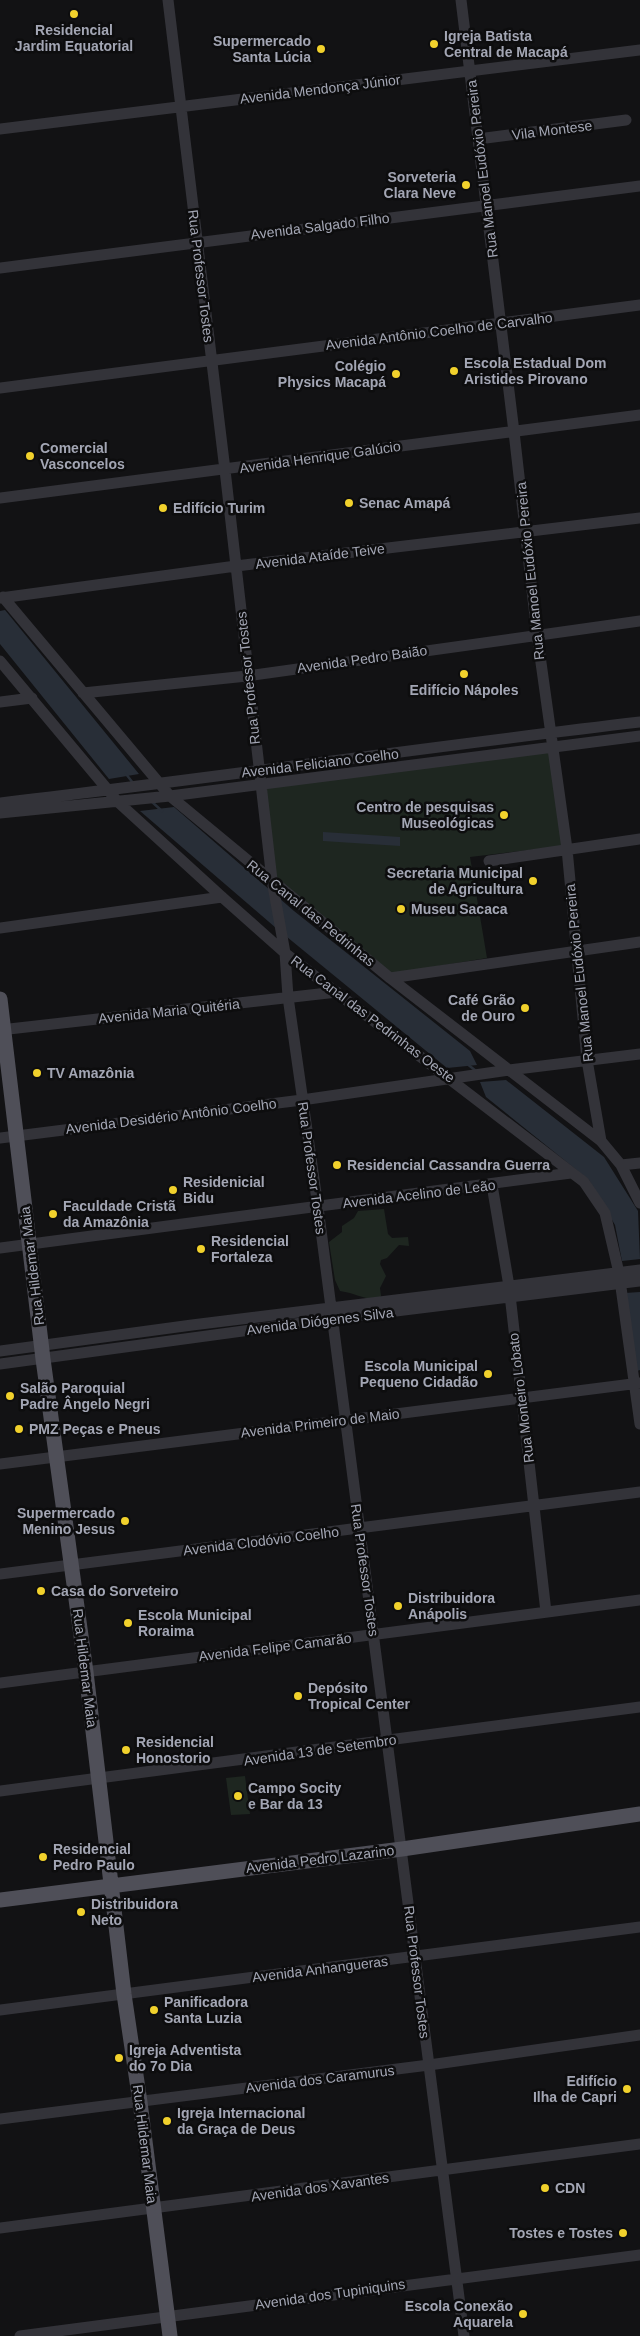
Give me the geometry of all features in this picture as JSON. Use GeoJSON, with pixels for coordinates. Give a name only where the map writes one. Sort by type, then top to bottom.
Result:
{"type":"FeatureCollection","features":[{"type":"Feature","properties":{"kind":"main road","name":"Rua Hildemar Maia"},"geometry":{"type":"LineString","coordinates":[[0,999],[2,1030],[18,1136],[42,1352],[86,1672],[113,1884],[124,1994],[170,2336]]}},
{"type":"Feature","properties":{"kind":"main road","name":"Avenida Pedro Lazarino"},"geometry":{"type":"LineString","coordinates":[[0,1900],[113,1884],[402,1849],[640,1814]]}},
{"type":"Feature","properties":{"kind":"street","name":"Rua Professor Tostes"},"geometry":{"type":"LineString","coordinates":[[168,0],[196,242],[226,470],[247,676],[272,885],[285,953],[288,998],[318,1207],[464,2336]]}},
{"type":"Feature","properties":{"kind":"street","name":"Rua Manoel Eudóxio Pereira"},"geometry":{"type":"LineString","coordinates":[[461,0],[537,634],[567,848],[588,1060],[601,1141]]}},
{"type":"Feature","properties":{"kind":"street","name":"Avenida Mendonça Júnior"},"geometry":{"type":"LineString","coordinates":[[0,130],[640,50]]}},
{"type":"Feature","properties":{"kind":"street","name":"Vila Montese"},"geometry":{"type":"LineString","coordinates":[[478,139],[626,120]]}},
{"type":"Feature","properties":{"kind":"street","name":"Avenida Salgado Filho"},"geometry":{"type":"LineString","coordinates":[[0,268],[486,204],[640,186]]}},
{"type":"Feature","properties":{"kind":"street","name":"Avenida Antônio Coelho de Carvalho"},"geometry":{"type":"LineString","coordinates":[[0,388],[640,305]]}},
{"type":"Feature","properties":{"kind":"street","name":"Avenida Henrique Galúcio"},"geometry":{"type":"LineString","coordinates":[[0,498],[640,415]]}},
{"type":"Feature","properties":{"kind":"street","name":"Avenida Ataíde Teive"},"geometry":{"type":"LineString","coordinates":[[2,597],[236,566],[640,518]]}},
{"type":"Feature","properties":{"kind":"street","name":"Rua Canal das Pedrinhas"},"geometry":{"type":"LineString","coordinates":[[2,597],[158,785],[165,797],[272,885],[601,1141],[621,1165],[640,1203]]}},
{"type":"Feature","properties":{"kind":"street","name":"Avenida Pedro Baião"},"geometry":{"type":"LineString","coordinates":[[83,693],[247,676],[640,621]]}},
{"type":"Feature","properties":{"kind":"street","name":"Rua Canal das Pedrinhas Oeste"},"geometry":{"type":"LineString","coordinates":[[0,661],[118,802],[222,897],[285,953],[584,1182],[605,1212],[623,1278],[637,1384],[640,1424]]}},
{"type":"Feature","properties":{"kind":"street"},"geometry":{"type":"LineString","coordinates":[[0,702],[32,698]]}},
{"type":"Feature","properties":{"kind":"street","name":"Avenida Feliciano Coelho"},"geometry":{"type":"LineString","coordinates":[[0,803],[158,785],[258,770],[640,722]]}},
{"type":"Feature","properties":{"kind":"street","name":"Avenida Feliciano Coelho"},"geometry":{"type":"LineString","coordinates":[[0,813],[165,797],[640,736]]}},
{"type":"Feature","properties":{"kind":"street"},"geometry":{"type":"LineString","coordinates":[[470,744],[472,757]]}},
{"type":"Feature","properties":{"kind":"street"},"geometry":{"type":"LineString","coordinates":[[489,861],[567,848],[640,839]]}},
{"type":"Feature","properties":{"kind":"street"},"geometry":{"type":"LineString","coordinates":[[0,928],[222,897]]}},
{"type":"Feature","properties":{"kind":"street"},"geometry":{"type":"LineString","coordinates":[[390,978],[640,942]]}},
{"type":"Feature","properties":{"kind":"street","name":"Avenida Maria Quitéria"},"geometry":{"type":"LineString","coordinates":[[2,1030],[337,992]]}},
{"type":"Feature","properties":{"kind":"street","name":"Avenida Desidério Antônio Coelho"},"geometry":{"type":"LineString","coordinates":[[0,1138],[302,1100],[464,1076],[640,1054]]}},
{"type":"Feature","properties":{"kind":"street"},"geometry":{"type":"LineString","coordinates":[[621,1165],[640,1163]]}},
{"type":"Feature","properties":{"kind":"street","name":"Avenida Acelino de Leão"},"geometry":{"type":"LineString","coordinates":[[0,1248],[492,1185],[571,1173]]}},
{"type":"Feature","properties":{"kind":"street","name":"Rua Monteiro Lobato"},"geometry":{"type":"LineString","coordinates":[[492,1185],[510,1292],[546,1612]]}},
{"type":"Feature","properties":{"kind":"street","name":"Avenida Diógenes Silva"},"geometry":{"type":"LineString","coordinates":[[623,1278],[640,1270]]}},
{"type":"Feature","properties":{"kind":"street","name":"Avenida Diógenes Silva"},"geometry":{"type":"LineString","coordinates":[[0,1364],[42,1352],[192,1325],[331,1314],[623,1278],[640,1280]]}},
{"type":"Feature","properties":{"kind":"street","name":"Avenida Diógenes Silva"},"geometry":{"type":"LineString","coordinates":[[0,1351],[42,1352],[194,1338],[331,1314]]}},
{"type":"Feature","properties":{"kind":"street"},"geometry":{"type":"LineString","coordinates":[[192,1325],[194,1338]]}},
{"type":"Feature","properties":{"kind":"street","name":"Avenida Primeiro de Maio"},"geometry":{"type":"LineString","coordinates":[[0,1464],[521,1397],[637,1384]]}},
{"type":"Feature","properties":{"kind":"street","name":"Avenida Clodóvio Coelho"},"geometry":{"type":"LineString","coordinates":[[0,1574],[640,1492]]}},
{"type":"Feature","properties":{"kind":"street","name":"Avenida Felipe Camarão"},"geometry":{"type":"LineString","coordinates":[[0,1683],[640,1600]]}},
{"type":"Feature","properties":{"kind":"street","name":"Avenida 13 de Setembro"},"geometry":{"type":"LineString","coordinates":[[0,1791],[640,1707]]}},
{"type":"Feature","properties":{"kind":"street","name":"Avenida Anhangueras"},"geometry":{"type":"LineString","coordinates":[[0,2010],[640,1927]]}},
{"type":"Feature","properties":{"kind":"street","name":"Avenida dos Caramurus"},"geometry":{"type":"LineString","coordinates":[[0,2119],[429,2065],[640,2036]]}},
{"type":"Feature","properties":{"kind":"street","name":"Avenida dos Xavantes"},"geometry":{"type":"LineString","coordinates":[[0,2228],[640,2144]]}},
{"type":"Feature","properties":{"kind":"street","name":"Avenida dos Tupiniquins"},"geometry":{"type":"LineString","coordinates":[[20,2336],[640,2254]]}},
{"type":"Feature","properties":{"kind":"shaded area"},"geometry":{"type":"Polygon","coordinates":[[[5,610],[139,774],[109,779],[0,644],[0,611],[5,610]]]}},
{"type":"Feature","properties":{"kind":"shaded area"},"geometry":{"type":"Polygon","coordinates":[[[549,748],[563,846],[470,857],[487,958],[390,974],[275,878],[262,786],[549,748]]]}},
{"type":"Feature","properties":{"kind":"shaded area"},"geometry":{"type":"Polygon","coordinates":[[[174,807],[294,911],[470,1051],[477,1065],[447,1068],[276,928],[140,811],[174,807]]]}},
{"type":"Feature","properties":{"kind":"shaded area"},"geometry":{"type":"Polygon","coordinates":[[[323,832],[400,837],[400,846],[323,841],[323,832]]]}},
{"type":"Feature","properties":{"kind":"shaded area"},"geometry":{"type":"Polygon","coordinates":[[[506,1080],[604,1157],[638,1211],[640,1259],[622,1261],[615,1225],[589,1180],[486,1097],[480,1082],[506,1080]]]}},
{"type":"Feature","properties":{"kind":"shaded area"},"geometry":{"type":"Polygon","coordinates":[[[384,1209],[388,1234],[392,1238],[408,1237],[409,1246],[399,1245],[387,1258],[381,1260],[380,1264],[386,1276],[380,1288],[381,1296],[378,1300],[340,1291],[335,1280],[329,1242],[342,1232],[342,1226],[354,1218],[358,1211],[384,1209]]]}},
{"type":"Feature","properties":{"kind":"shaded area"},"geometry":{"type":"Polygon","coordinates":[[[640,1292],[640,1370],[637,1371],[625,1293],[640,1292]]]}},
{"type":"Feature","properties":{"kind":"shaded area","name":"Campo Socity e Bar da 13"},"geometry":{"type":"Polygon","coordinates":[[[245,1776],[250,1814],[231,1815],[226,1778],[245,1776]]]}},
{"type":"Feature","properties":{"kind":"waterway"},"geometry":{"type":"LineString","coordinates":[[126,774],[133,783]]}},
{"type":"Feature","properties":{"kind":"waterway"},"geometry":{"type":"LineString","coordinates":[[151,801],[162,811]]}},
{"type":"Feature","properties":{"kind":"waterway"},"geometry":{"type":"LineString","coordinates":[[466,1063],[476,1071]]}},
{"type":"Feature","properties":{"kind":"place","name":"Residencial Jardim Equatorial"},"geometry":{"type":"Point","coordinates":[74,14]}},
{"type":"Feature","properties":{"kind":"place","name":"Igreja Batista Central de Macapá"},"geometry":{"type":"Point","coordinates":[434,44]}},
{"type":"Feature","properties":{"kind":"place","name":"Supermercado Santa Lúcia"},"geometry":{"type":"Point","coordinates":[321,49]}},
{"type":"Feature","properties":{"kind":"place","name":"Sorveteria Clara Neve"},"geometry":{"type":"Point","coordinates":[466,185]}},
{"type":"Feature","properties":{"kind":"place","name":"Escola Estadual Dom Aristides Pirovano"},"geometry":{"type":"Point","coordinates":[454,371]}},
{"type":"Feature","properties":{"kind":"place","name":"Colégio Physics Macapá"},"geometry":{"type":"Point","coordinates":[396,374]}},
{"type":"Feature","properties":{"kind":"place","name":"Comercial Vasconcelos"},"geometry":{"type":"Point","coordinates":[30,456]}},
{"type":"Feature","properties":{"kind":"place","name":"Senac Amapá"},"geometry":{"type":"Point","coordinates":[349,503]}},
{"type":"Feature","properties":{"kind":"place","name":"Edifício Turim"},"geometry":{"type":"Point","coordinates":[163,508]}},
{"type":"Feature","properties":{"kind":"place","name":"Edifício Nápoles"},"geometry":{"type":"Point","coordinates":[464,674]}},
{"type":"Feature","properties":{"kind":"place","name":"Centro de pesquisas Museológicas"},"geometry":{"type":"Point","coordinates":[504,815]}},
{"type":"Feature","properties":{"kind":"place","name":"Secretaria Municipal de Agricultura"},"geometry":{"type":"Point","coordinates":[533,881]}},
{"type":"Feature","properties":{"kind":"place","name":"Museu Sacaca"},"geometry":{"type":"Point","coordinates":[401,909]}},
{"type":"Feature","properties":{"kind":"place","name":"Café Grão de Ouro"},"geometry":{"type":"Point","coordinates":[525,1008]}},
{"type":"Feature","properties":{"kind":"place","name":"TV Amazônia"},"geometry":{"type":"Point","coordinates":[37,1073]}},
{"type":"Feature","properties":{"kind":"place","name":"Residencial Cassandra Guerra"},"geometry":{"type":"Point","coordinates":[337,1165]}},
{"type":"Feature","properties":{"kind":"place","name":"Residenicial Bidu"},"geometry":{"type":"Point","coordinates":[173,1190]}},
{"type":"Feature","properties":{"kind":"place","name":"Faculdade Cristã da Amazônia"},"geometry":{"type":"Point","coordinates":[53,1214]}},
{"type":"Feature","properties":{"kind":"place","name":"Residencial Fortaleza"},"geometry":{"type":"Point","coordinates":[201,1249]}},
{"type":"Feature","properties":{"kind":"place","name":"Escola Municipal Pequeno Cidadão"},"geometry":{"type":"Point","coordinates":[488,1374]}},
{"type":"Feature","properties":{"kind":"place","name":"Salão Paroquial Padre Ângelo Negri"},"geometry":{"type":"Point","coordinates":[10,1396]}},
{"type":"Feature","properties":{"kind":"place","name":"PMZ Peças e Pneus"},"geometry":{"type":"Point","coordinates":[19,1429]}},
{"type":"Feature","properties":{"kind":"place","name":"Supermercado Menino Jesus"},"geometry":{"type":"Point","coordinates":[125,1521]}},
{"type":"Feature","properties":{"kind":"place","name":"Casa do Sorveteiro"},"geometry":{"type":"Point","coordinates":[41,1591]}},
{"type":"Feature","properties":{"kind":"place","name":"Distribuidora Anápolis"},"geometry":{"type":"Point","coordinates":[398,1606]}},
{"type":"Feature","properties":{"kind":"place","name":"Escola Municipal Roraima"},"geometry":{"type":"Point","coordinates":[128,1623]}},
{"type":"Feature","properties":{"kind":"place","name":"Depósito Tropical Center"},"geometry":{"type":"Point","coordinates":[298,1696]}},
{"type":"Feature","properties":{"kind":"place","name":"Residencial Honostorio"},"geometry":{"type":"Point","coordinates":[126,1750]}},
{"type":"Feature","properties":{"kind":"place","name":"Campo Socity e Bar da 13"},"geometry":{"type":"Point","coordinates":[238,1796]}},
{"type":"Feature","properties":{"kind":"place","name":"Residencial Pedro Paulo"},"geometry":{"type":"Point","coordinates":[43,1857]}},
{"type":"Feature","properties":{"kind":"place","name":"Distribuidora Neto"},"geometry":{"type":"Point","coordinates":[81,1912]}},
{"type":"Feature","properties":{"kind":"place","name":"Panificadora Santa Luzia"},"geometry":{"type":"Point","coordinates":[154,2010]}},
{"type":"Feature","properties":{"kind":"place","name":"Igreja Adventista do 7o Dia"},"geometry":{"type":"Point","coordinates":[119,2058]}},
{"type":"Feature","properties":{"kind":"place","name":"Edifício Ilha de Capri"},"geometry":{"type":"Point","coordinates":[627,2089]}},
{"type":"Feature","properties":{"kind":"place","name":"Igreja Internacional da Graça de Deus"},"geometry":{"type":"Point","coordinates":[167,2121]}},
{"type":"Feature","properties":{"kind":"place","name":"CDN"},"geometry":{"type":"Point","coordinates":[545,2188]}},
{"type":"Feature","properties":{"kind":"place","name":"Tostes e Tostes"},"geometry":{"type":"Point","coordinates":[623,2233]}},
{"type":"Feature","properties":{"kind":"place","name":"Escola Conexão Aquarela"},"geometry":{"type":"Point","coordinates":[523,2314]}}]}
